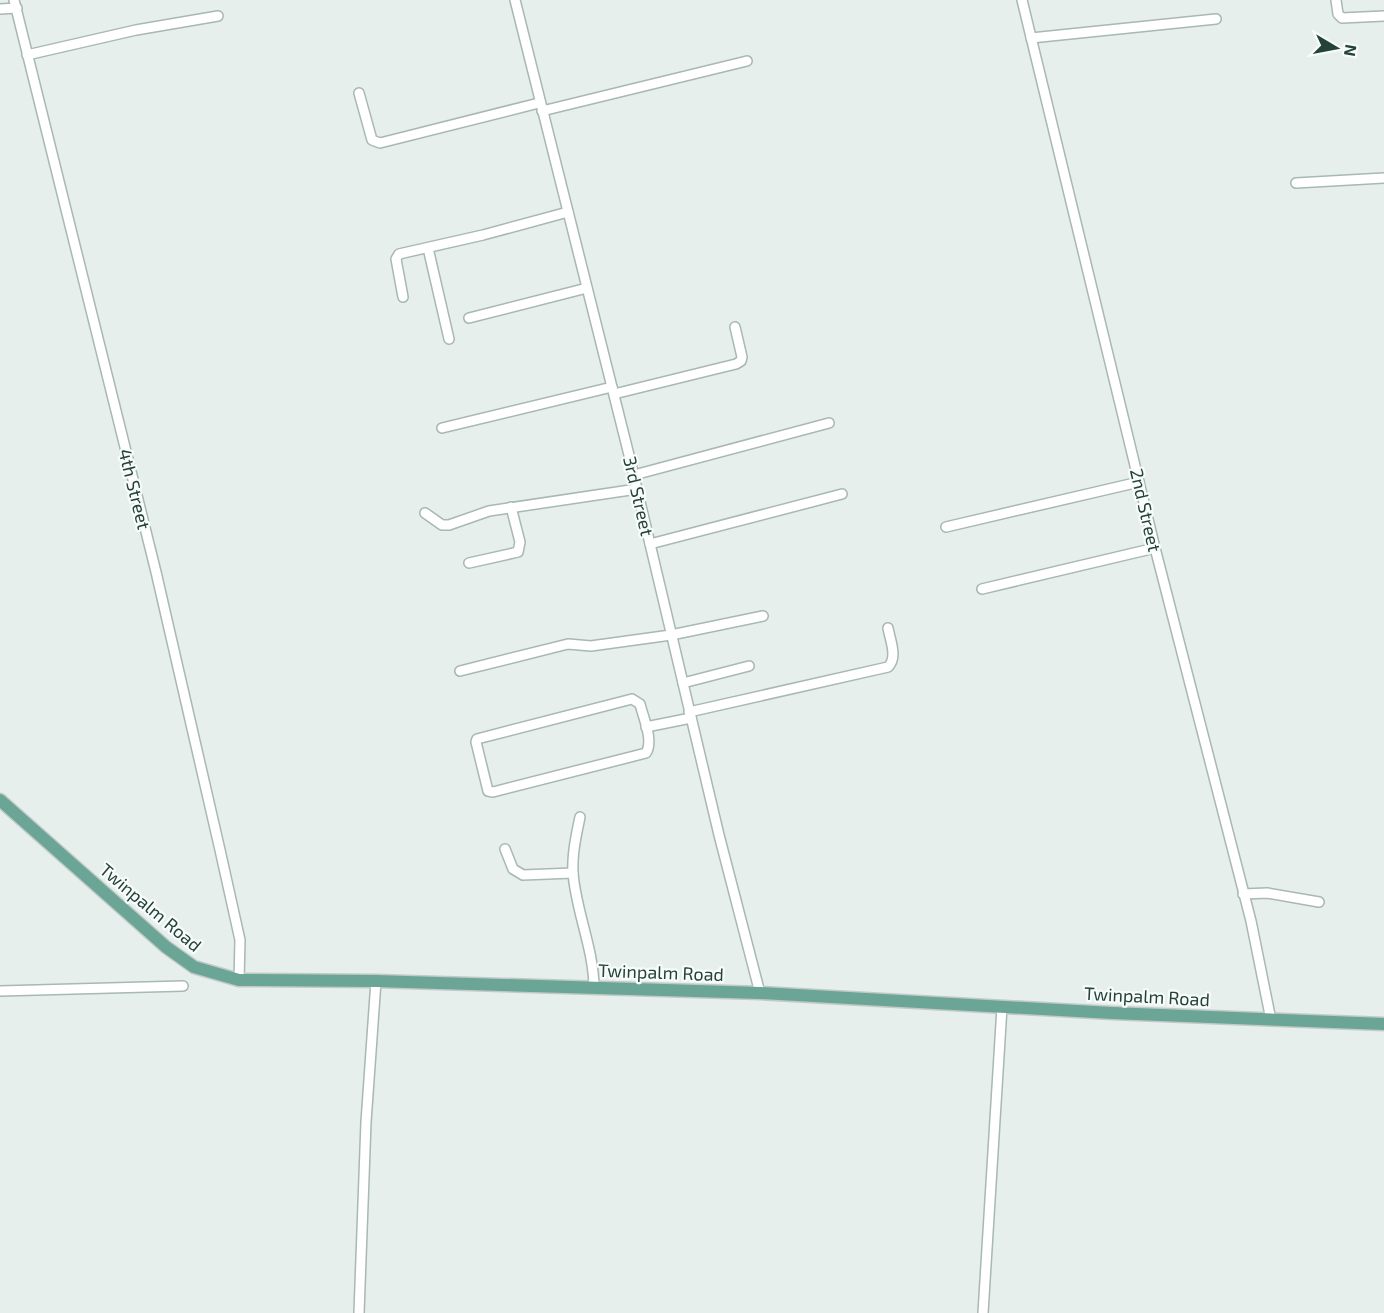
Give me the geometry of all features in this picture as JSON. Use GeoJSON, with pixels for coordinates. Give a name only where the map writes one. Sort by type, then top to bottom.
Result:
{"type":"FeatureCollection","features":[{"type":"Feature","properties":{"kind":"main road","name":"Twinpalm Road"},"geometry":{"type":"LineString","coordinates":[[0,800],[166,947],[194,967],[239,980],[376,981],[760,993],[1002,1007],[1384,1024]]}},
{"type":"Feature","properties":{"kind":"street","name":"3rd Street"},"geometry":{"type":"LineString","coordinates":[[515,0],[760,993]]}},
{"type":"Feature","properties":{"kind":"street","name":"2nd Street"},"geometry":{"type":"LineString","coordinates":[[1022,0],[1155,548],[1244,894],[1270,1020]]}},
{"type":"Feature","properties":{"kind":"street"},"geometry":{"type":"LineString","coordinates":[[1336,0],[1338,14],[1342,18],[1384,16]]}},
{"type":"Feature","properties":{"kind":"street"},"geometry":{"type":"LineString","coordinates":[[0,9],[15,4]]}},
{"type":"Feature","properties":{"kind":"street","name":"4th Street"},"geometry":{"type":"LineString","coordinates":[[15,4],[153,561],[220,850],[240,940],[239,980]]}},
{"type":"Feature","properties":{"kind":"street"},"geometry":{"type":"LineString","coordinates":[[27,55],[136,30],[218,16]]}},
{"type":"Feature","properties":{"kind":"street"},"geometry":{"type":"LineString","coordinates":[[1031,38],[1216,19]]}},
{"type":"Feature","properties":{"kind":"street"},"geometry":{"type":"LineString","coordinates":[[359,93],[372,140],[380,143],[747,61]]}},
{"type":"Feature","properties":{"kind":"street"},"geometry":{"type":"LineString","coordinates":[[1296,183],[1384,178]]}},
{"type":"Feature","properties":{"kind":"street"},"geometry":{"type":"LineString","coordinates":[[403,297],[397,256],[568,212]]}},
{"type":"Feature","properties":{"kind":"street"},"geometry":{"type":"LineString","coordinates":[[428,248],[449,339]]}},
{"type":"Feature","properties":{"kind":"street"},"geometry":{"type":"LineString","coordinates":[[469,318],[587,288]]}},
{"type":"Feature","properties":{"kind":"street"},"geometry":{"type":"LineString","coordinates":[[442,428],[736,364],[741,361],[742,357],[735,327]]}},
{"type":"Feature","properties":{"kind":"street"},"geometry":{"type":"LineString","coordinates":[[633,475],[829,423]]}},
{"type":"Feature","properties":{"kind":"street"},"geometry":{"type":"LineString","coordinates":[[945,527],[1139,482]]}},
{"type":"Feature","properties":{"kind":"street"},"geometry":{"type":"LineString","coordinates":[[425,513],[442,525],[449,525],[489,510],[637,489]]}},
{"type":"Feature","properties":{"kind":"street"},"geometry":{"type":"LineString","coordinates":[[650,544],[842,494]]}},
{"type":"Feature","properties":{"kind":"street"},"geometry":{"type":"LineString","coordinates":[[469,563],[518,552],[520,542],[511,507]]}},
{"type":"Feature","properties":{"kind":"street"},"geometry":{"type":"LineString","coordinates":[[982,589],[1155,548]]}},
{"type":"Feature","properties":{"kind":"street"},"geometry":{"type":"LineString","coordinates":[[460,671],[568,644],[591,646],[671,634],[763,616]]}},
{"type":"Feature","properties":{"kind":"street"},"geometry":{"type":"LineString","coordinates":[[646,727],[888,667],[892,663],[894,653],[888,628]]}},
{"type":"Feature","properties":{"kind":"street"},"geometry":{"type":"LineString","coordinates":[[683,683],[749,666]]}},
{"type":"Feature","properties":{"kind":"street"},"geometry":{"type":"LineString","coordinates":[[632,699],[640,704],[646,727],[649,744],[646,753],[492,792],[486,787],[476,742],[482,736],[632,699]]}},
{"type":"Feature","properties":{"kind":"street"},"geometry":{"type":"LineString","coordinates":[[580,817],[573,853],[573,873],[594,970],[594,989]]}},
{"type":"Feature","properties":{"kind":"street"},"geometry":{"type":"LineString","coordinates":[[505,849],[513,869],[523,875],[573,873]]}},
{"type":"Feature","properties":{"kind":"street"},"geometry":{"type":"LineString","coordinates":[[1244,894],[1267,893],[1319,902]]}},
{"type":"Feature","properties":{"kind":"street"},"geometry":{"type":"LineString","coordinates":[[360,1313],[366,1122],[376,981]]}},
{"type":"Feature","properties":{"kind":"street"},"geometry":{"type":"LineString","coordinates":[[0,991],[183,986]]}},
{"type":"Feature","properties":{"kind":"street"},"geometry":{"type":"LineString","coordinates":[[983,1313],[1002,1007]]}}]}
